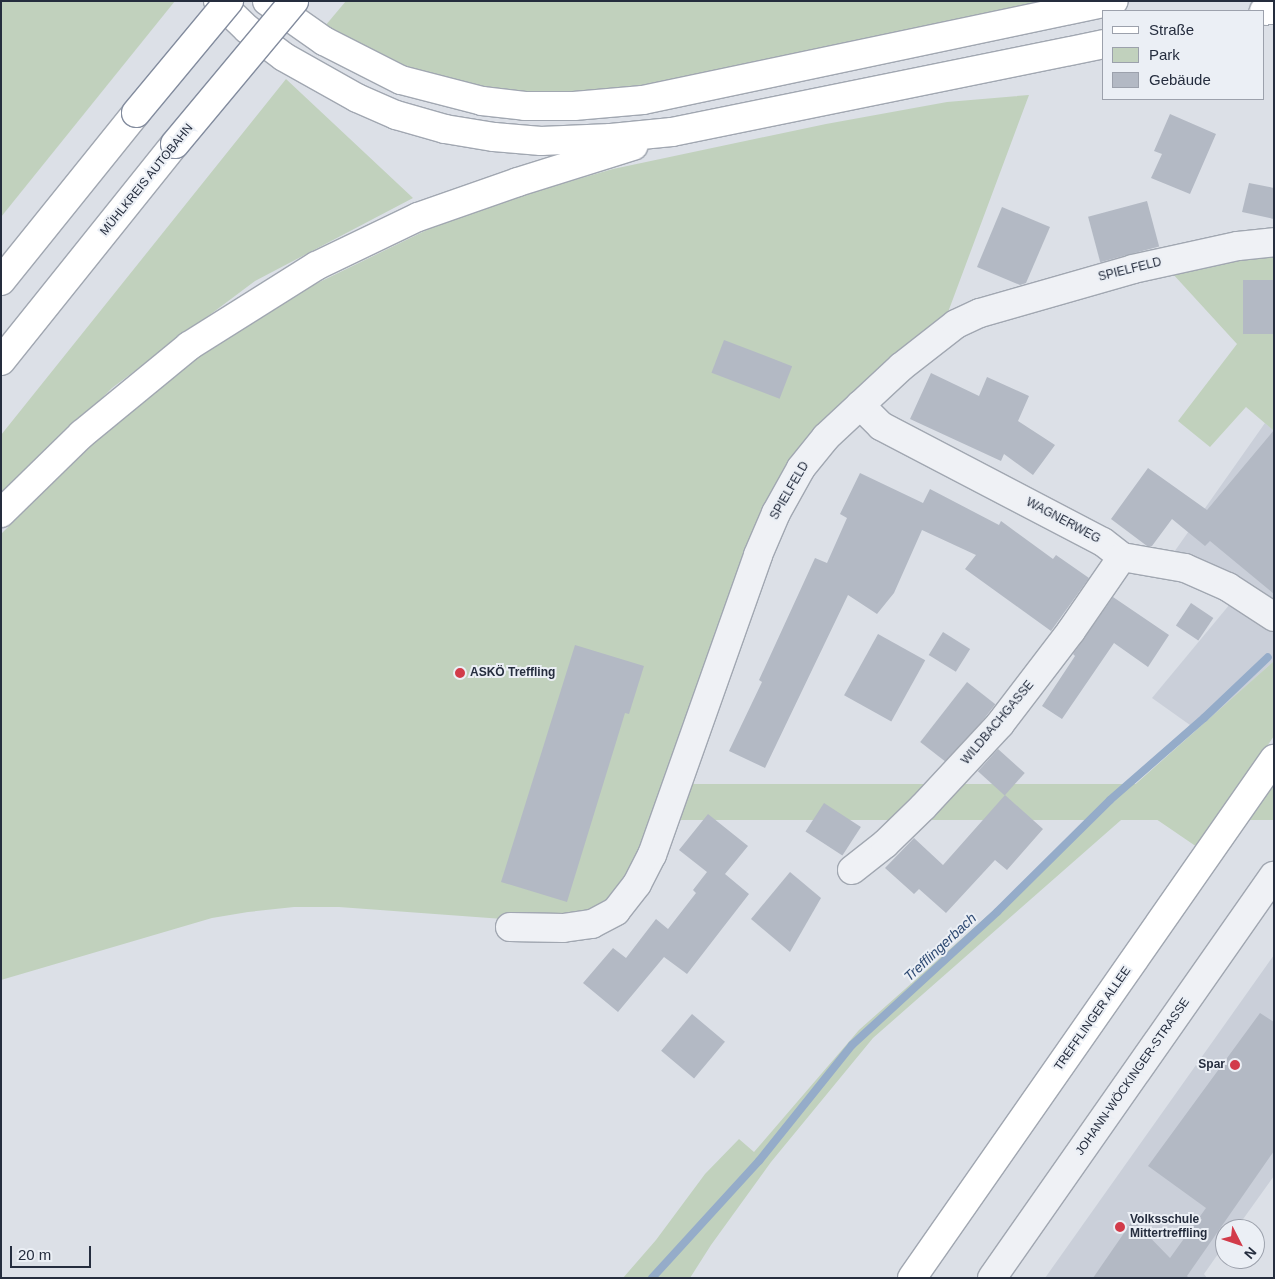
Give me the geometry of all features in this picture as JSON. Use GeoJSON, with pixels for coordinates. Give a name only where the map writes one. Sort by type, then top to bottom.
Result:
{"type":"FeatureCollection","features":[{"type":"Feature","properties":{"kind":"main road"},"geometry":{"type":"LineString","coordinates":[[218,1],[247,29],[284,57],[323,81],[396,115],[445,129],[494,138],[541,142],[672,132],[1102,44]]}},
{"type":"Feature","properties":{"kind":"main road"},"geometry":{"type":"LineString","coordinates":[[1,280],[229,1]]}},
{"type":"Feature","properties":{"kind":"main road"},"geometry":{"type":"LineString","coordinates":[[267,1],[324,41],[401,80],[482,101],[525,106],[574,106],[643,100],[1114,1]]}},
{"type":"Feature","properties":{"kind":"main road","name":"MÜHLKREIS AUTOBAHN"},"geometry":{"type":"LineString","coordinates":[[1,361],[175,144],[294,1]]}},
{"type":"Feature","properties":{"kind":"main road"},"geometry":{"type":"LineString","coordinates":[[1,513],[82,434],[189,346],[316,266],[418,217],[518,182],[613,154],[672,132]]}},
{"type":"Feature","properties":{"kind":"main road","name":"TREFFLINGER ALLEE"},"geometry":{"type":"LineString","coordinates":[[912,1278],[1274,760]]}},
{"type":"Feature","properties":{"kind":"street","name":"SPIELFELD"},"geometry":{"type":"LineString","coordinates":[[510,927],[563,928],[592,924],[616,911],[637,884],[652,855],[758,555],[776,513],[801,468],[826,437],[860,405],[933,340],[956,324],[980,313],[1133,269],[1238,246],[1274,242]]}},
{"type":"Feature","properties":{"kind":"street","name":"WAGNERWEG"},"geometry":{"type":"LineString","coordinates":[[860,405],[881,426],[1103,542],[1122,557],[1185,568],[1228,587],[1274,617]]}},
{"type":"Feature","properties":{"kind":"street","name":"WILDBACHGASSE"},"geometry":{"type":"LineString","coordinates":[[852,870],[885,844],[923,807],[990,734],[1066,639],[1122,557]]}},
{"type":"Feature","properties":{"kind":"street","name":"JOHANN-WÖCKINGER-STRASSE"},"geometry":{"type":"LineString","coordinates":[[992,1278],[1274,876]]}},
{"type":"Feature","properties":{"kind":"shaded area"},"geometry":{"type":"Polygon","coordinates":[[[1265,423],[1274,431],[1274,600],[1236,578],[1172,555],[1265,423]]]}},
{"type":"Feature","properties":{"kind":"shaded area"},"geometry":{"type":"Polygon","coordinates":[[[1230,604],[1274,633],[1274,661],[1197,730],[1152,698],[1230,604]]]}},
{"type":"Feature","properties":{"kind":"shaded area","name":"Spar"},"geometry":{"type":"Polygon","coordinates":[[[1274,955],[1274,1176],[1243,1219],[1215,1219],[1215,1258],[1204,1274],[1207,1278],[1045,1278],[1274,955]]]}},
{"type":"Feature","properties":{"kind":"green space"},"geometry":{"type":"Polygon","coordinates":[[[1,1],[175,1],[1,217],[1,1]]]}},
{"type":"Feature","properties":{"kind":"green space"},"geometry":{"type":"Polygon","coordinates":[[[346,1],[1070,1],[646,86],[580,94],[487,90],[434,80],[348,41],[325,26],[346,1]]]}},
{"type":"Feature","properties":{"kind":"green space"},"geometry":{"type":"Polygon","coordinates":[[[286,79],[413,198],[255,281],[112,388],[1,500],[1,435],[286,79]]]}},
{"type":"Feature","properties":{"kind":"green space","name":"ASKÖ Treffling"},"geometry":{"type":"Polygon","coordinates":[[[1029,95],[944,323],[816,430],[630,872],[615,893],[601,906],[582,917],[531,921],[339,907],[294,907],[248,912],[212,918],[1,980],[1,534],[87,449],[137,405],[189,364],[248,322],[299,292],[435,226],[515,197],[613,169],[826,124],[947,102],[1029,95]]]}},
{"type":"Feature","properties":{"kind":"green space"},"geometry":{"type":"Polygon","coordinates":[[[1274,253],[1274,431],[1246,407],[1210,447],[1178,421],[1237,344],[1172,273],[1216,261],[1274,253]]]}},
{"type":"Feature","properties":{"kind":"green space"},"geometry":{"type":"Polygon","coordinates":[[[1274,661],[1274,736],[1197,847],[1137,806],[873,1038],[771,1162],[711,1245],[690,1278],[623,1278],[656,1240],[705,1174],[739,1139],[754,1152],[859,1030],[1274,661]]]}},
{"type":"Feature","properties":{"kind":"green space"},"geometry":{"type":"Polygon","coordinates":[[[671,784],[1274,784],[1274,820],[671,820],[671,784]]]}},
{"type":"Feature","properties":{"kind":"building"},"geometry":{"type":"Polygon","coordinates":[[[1170,114],[1216,134],[1190,194],[1151,178],[1162,154],[1154,151],[1170,114]]]}},
{"type":"Feature","properties":{"kind":"building"},"geometry":{"type":"Polygon","coordinates":[[[1249,183],[1274,188],[1274,219],[1242,212],[1249,183]]]}},
{"type":"Feature","properties":{"kind":"building"},"geometry":{"type":"Polygon","coordinates":[[[1147,201],[1159,246],[1100,262],[1088,217],[1147,201]]]}},
{"type":"Feature","properties":{"kind":"building"},"geometry":{"type":"Polygon","coordinates":[[[1002,207],[1050,227],[1026,283],[1020,285],[977,267],[1002,207]]]}},
{"type":"Feature","properties":{"kind":"building"},"geometry":{"type":"Polygon","coordinates":[[[1243,280],[1274,280],[1274,334],[1243,334],[1243,280]]]}},
{"type":"Feature","properties":{"kind":"building"},"geometry":{"type":"Polygon","coordinates":[[[724,340],[792,366],[780,399],[711,373],[724,340]]]}},
{"type":"Feature","properties":{"kind":"building"},"geometry":{"type":"Polygon","coordinates":[[[931,373],[979,396],[987,377],[1029,396],[1018,421],[1055,445],[1033,475],[1004,454],[1001,461],[910,419],[931,373]]]}},
{"type":"Feature","properties":{"kind":"building"},"geometry":{"type":"Polygon","coordinates":[[[1274,430],[1274,594],[1210,541],[1205,546],[1172,519],[1152,546],[1147,546],[1111,519],[1148,468],[1207,510],[1274,430]]]}},
{"type":"Feature","properties":{"kind":"building"},"geometry":{"type":"Polygon","coordinates":[[[860,473],[923,503],[930,489],[999,525],[1001,521],[1053,559],[1056,555],[1089,578],[1051,631],[965,569],[976,555],[922,530],[894,593],[877,614],[848,595],[765,768],[729,751],[762,682],[759,680],[815,558],[827,563],[847,518],[840,514],[860,473]]]}},
{"type":"Feature","properties":{"kind":"building"},"geometry":{"type":"Polygon","coordinates":[[[1113,597],[1169,635],[1148,667],[1114,643],[1062,719],[1042,706],[1075,656],[1073,654],[1113,597]]]}},
{"type":"Feature","properties":{"kind":"building"},"geometry":{"type":"Polygon","coordinates":[[[1191,603],[1213,618],[1198,640],[1176,625],[1191,603]]]}},
{"type":"Feature","properties":{"kind":"building"},"geometry":{"type":"Polygon","coordinates":[[[943,632],[970,649],[956,672],[929,655],[943,632]]]}},
{"type":"Feature","properties":{"kind":"building"},"geometry":{"type":"Polygon","coordinates":[[[878,634],[925,660],[891,721],[844,695],[878,634]]]}},
{"type":"Feature","properties":{"kind":"building","name":"ASKÖ Treffling"},"geometry":{"type":"Polygon","coordinates":[[[575,645],[644,666],[629,714],[625,713],[567,902],[501,882],[575,645]]]}},
{"type":"Feature","properties":{"kind":"building"},"geometry":{"type":"Polygon","coordinates":[[[967,682],[995,704],[949,764],[920,742],[967,682]]]}},
{"type":"Feature","properties":{"kind":"building"},"geometry":{"type":"Polygon","coordinates":[[[998,749],[1025,773],[1005,795],[978,771],[998,749]]]}},
{"type":"Feature","properties":{"kind":"building"},"geometry":{"type":"Polygon","coordinates":[[[1005,795],[1043,829],[1007,870],[995,860],[946,913],[919,889],[914,894],[885,868],[914,838],[943,865],[1005,795]]]}},
{"type":"Feature","properties":{"kind":"building"},"geometry":{"type":"Polygon","coordinates":[[[824,803],[861,827],[842,855],[805,832],[824,803]]]}},
{"type":"Feature","properties":{"kind":"building"},"geometry":{"type":"Polygon","coordinates":[[[708,814],[748,846],[725,874],[749,894],[687,974],[664,957],[618,1012],[583,983],[613,948],[626,958],[656,919],[668,929],[696,893],[693,890],[707,872],[679,850],[708,814]]]}},
{"type":"Feature","properties":{"kind":"building"},"geometry":{"type":"Polygon","coordinates":[[[790,872],[821,898],[790,952],[751,919],[790,872]]]}},
{"type":"Feature","properties":{"kind":"building"},"geometry":{"type":"Polygon","coordinates":[[[1260,1013],[1274,1022],[1274,1151],[1227,1219],[1215,1219],[1215,1236],[1187,1276],[1189,1278],[1093,1278],[1133,1220],[1170,1258],[1206,1208],[1148,1166],[1260,1013]]]}},
{"type":"Feature","properties":{"kind":"building"},"geometry":{"type":"Polygon","coordinates":[[[692,1014],[725,1042],[694,1078],[661,1051],[692,1014]]]}},
{"type":"Feature","properties":{"kind":"waterway","name":"Trefflingerbach"},"geometry":{"type":"LineString","coordinates":[[652,1278],[759,1161],[852,1045],[997,912],[1110,800],[1204,718],[1268,657]]}},
{"type":"Feature","properties":{"kind":"place","name":"ASKÖ Treffling"},"geometry":{"type":"Point","coordinates":[460,673]}},
{"type":"Feature","properties":{"kind":"place","name":"Spar"},"geometry":{"type":"Point","coordinates":[1235,1065]}},
{"type":"Feature","properties":{"kind":"place","name":"Volksschule Mittertreffling"},"geometry":{"type":"Point","coordinates":[1120,1227]}}]}
